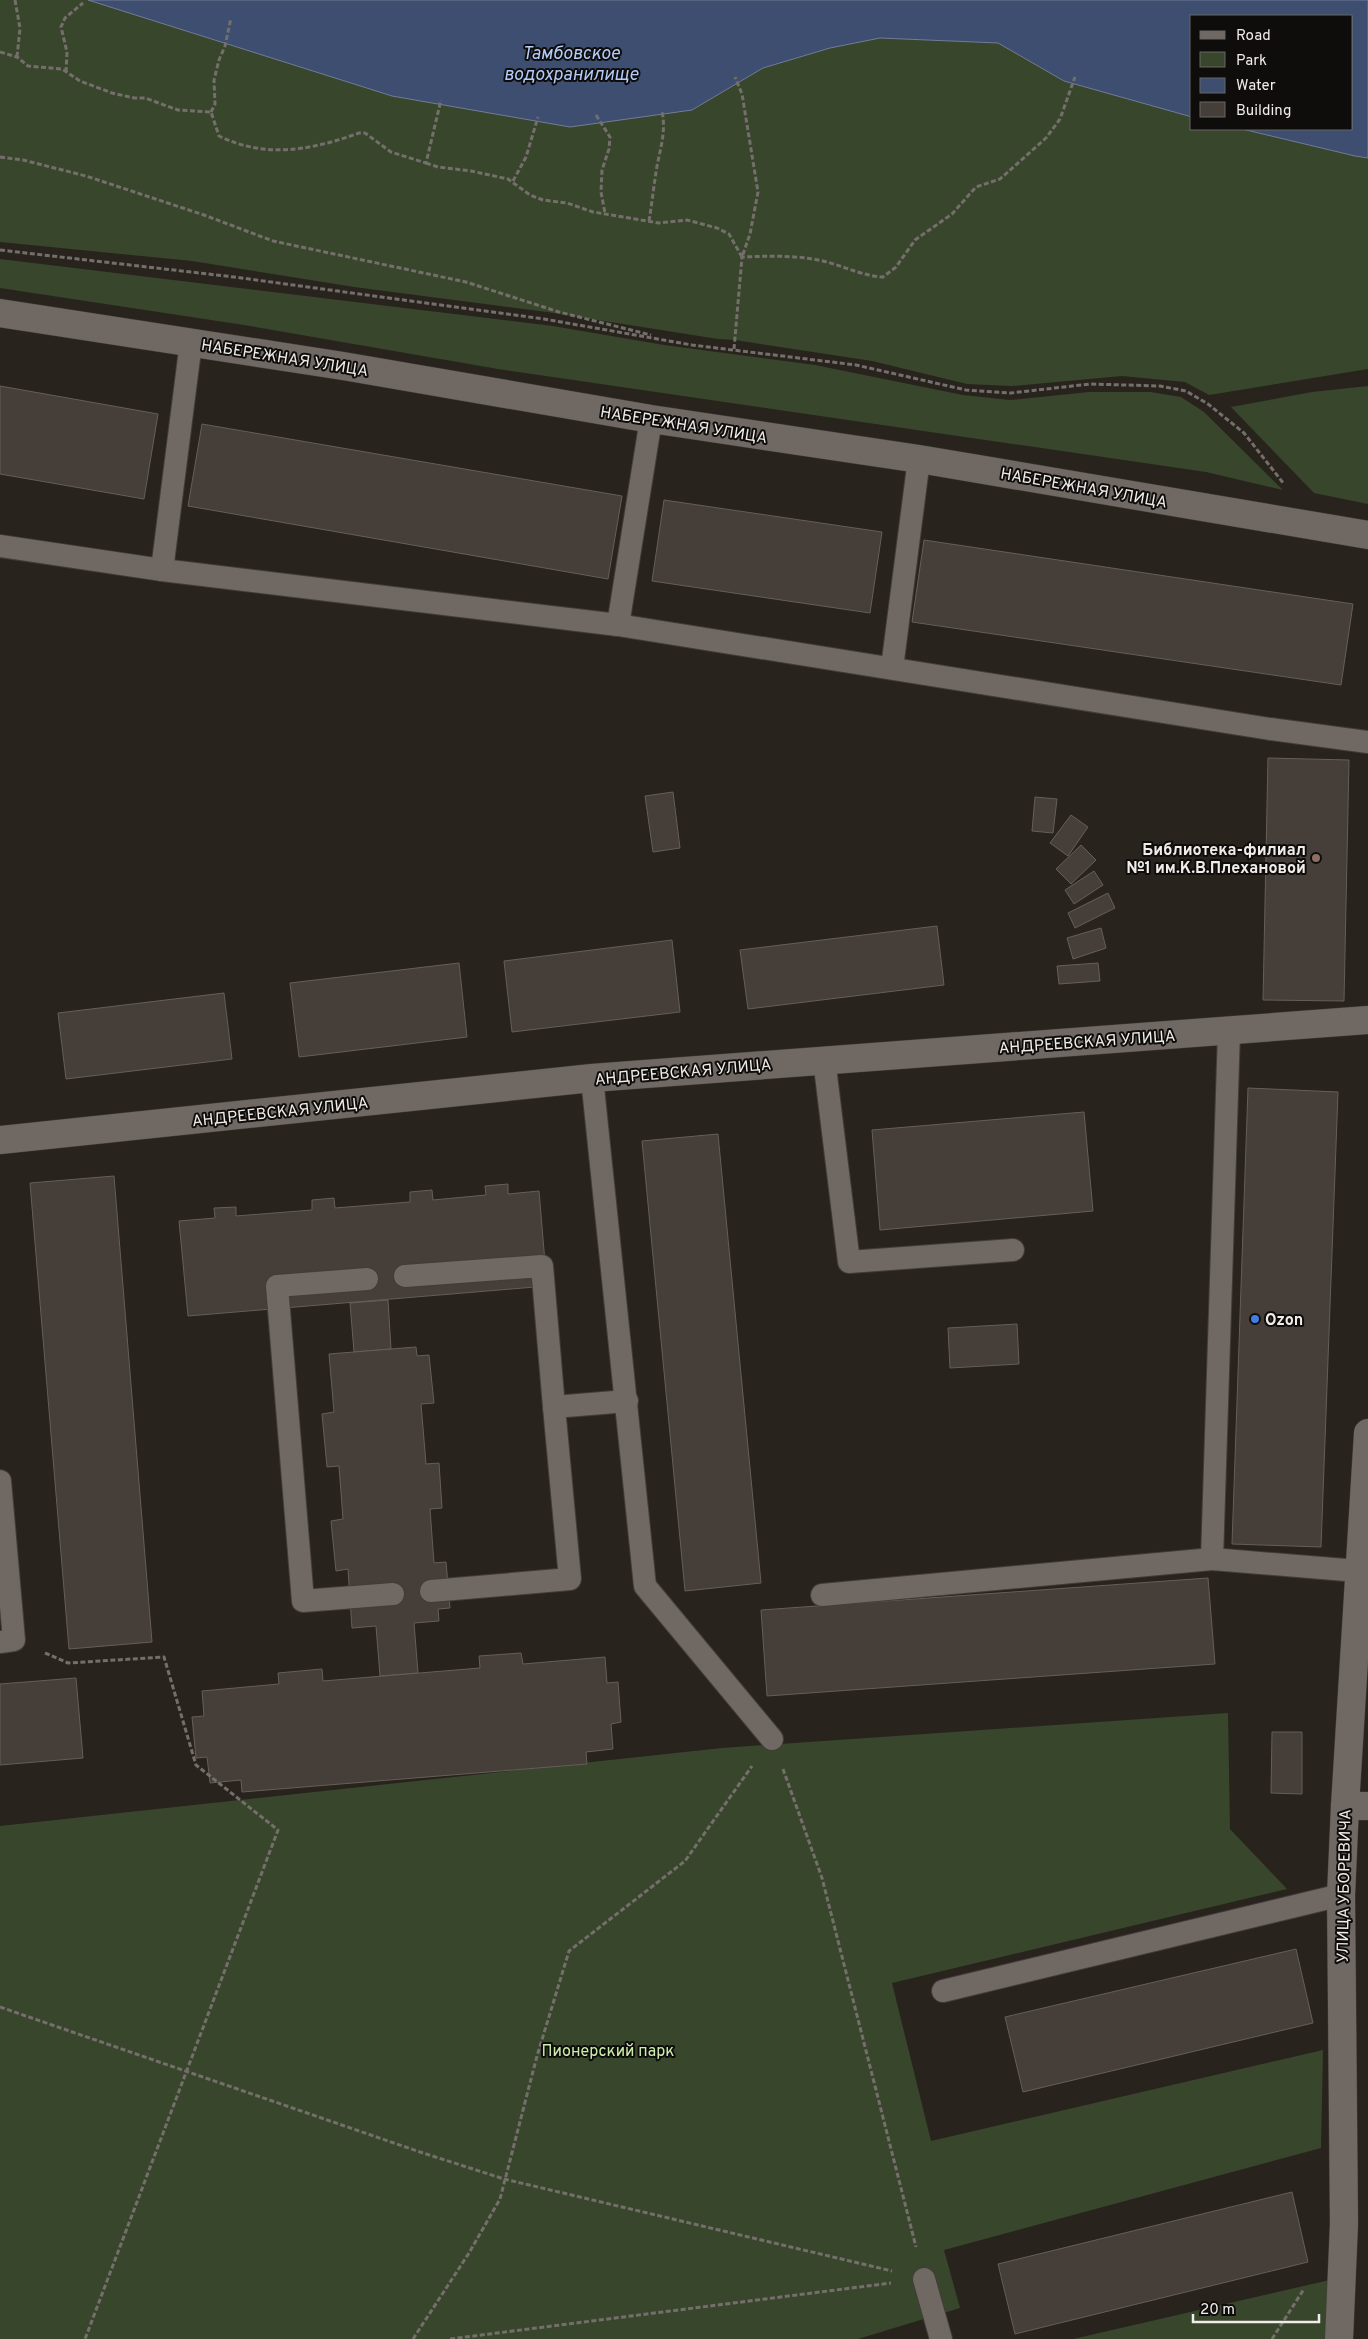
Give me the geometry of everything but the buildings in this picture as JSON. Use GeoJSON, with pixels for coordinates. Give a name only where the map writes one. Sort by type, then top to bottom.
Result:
{"type":"FeatureCollection","features":[{"type":"Feature","properties":{"kind":"street","name":"НАБЕРЕЖНАЯ УЛИЦА"},"geometry":{"type":"LineString","coordinates":[[0,313],[191,342],[651,420],[919,459],[1368,535]]}},
{"type":"Feature","properties":{"kind":"street","name":"АНДРЕЕВСКАЯ УЛИЦА"},"geometry":{"type":"LineString","coordinates":[[0,1140],[592,1078],[824,1059],[1368,1020]]}},
{"type":"Feature","properties":{"kind":"street","name":"УЛИЦА УБОРЕВИЧА"},"geometry":{"type":"LineString","coordinates":[[1339,2339],[1344,2224],[1341,1895],[1356,1806],[1358,1571],[1368,1433]]}},
{"type":"Feature","properties":{"kind":"lane"},"geometry":{"type":"LineString","coordinates":[[162,570],[191,342]]}},
{"type":"Feature","properties":{"kind":"lane"},"geometry":{"type":"LineString","coordinates":[[618,625],[651,420]]}},
{"type":"Feature","properties":{"kind":"lane"},"geometry":{"type":"LineString","coordinates":[[892,668],[919,459]]}},
{"type":"Feature","properties":{"kind":"lane"},"geometry":{"type":"LineString","coordinates":[[0,546],[162,570],[618,625],[1270,729],[1368,742]]}},
{"type":"Feature","properties":{"kind":"lane"},"geometry":{"type":"LineString","coordinates":[[1212,1559],[1229,1031]]}},
{"type":"Feature","properties":{"kind":"lane"},"geometry":{"type":"LineString","coordinates":[[824,1059],[849,1262],[1013,1250]]}},
{"type":"Feature","properties":{"kind":"lane"},"geometry":{"type":"LineString","coordinates":[[592,1078],[645,1586],[772,1739]]}},
{"type":"Feature","properties":{"kind":"lane"},"geometry":{"type":"LineString","coordinates":[[405,1276],[542,1266],[570,1579],[431,1591]]}},
{"type":"Feature","properties":{"kind":"lane"},"geometry":{"type":"LineString","coordinates":[[367,1279],[277,1286],[303,1601],[393,1594]]}},
{"type":"Feature","properties":{"kind":"lane"},"geometry":{"type":"LineString","coordinates":[[554,1407],[627,1401]]}},
{"type":"Feature","properties":{"kind":"lane"},"geometry":{"type":"LineString","coordinates":[[0,1481],[7,1641]]}},
{"type":"Feature","properties":{"kind":"lane"},"geometry":{"type":"LineString","coordinates":[[822,1594],[1212,1559],[1358,1571]]}},
{"type":"Feature","properties":{"kind":"lane"},"geometry":{"type":"LineString","coordinates":[[943,1991],[1341,1895]]}},
{"type":"Feature","properties":{"kind":"lane"},"geometry":{"type":"LineString","coordinates":[[924,2279],[941,2339]]}},
{"type":"Feature","properties":{"kind":"path"},"geometry":{"type":"LineString","coordinates":[[15,0],[20,28],[16,57]]}},
{"type":"Feature","properties":{"kind":"path"},"geometry":{"type":"LineString","coordinates":[[66,72],[67,52],[61,26],[65,18],[83,3]]}},
{"type":"Feature","properties":{"kind":"path"},"geometry":{"type":"LineString","coordinates":[[231,18],[225,46],[214,80],[214,104],[211,112],[219,136],[254,148],[275,151],[312,148],[359,133],[365,134],[391,152],[426,163],[513,181],[523,191],[536,198],[567,203],[593,212],[659,223],[688,220],[717,228],[729,234],[742,257]]}},
{"type":"Feature","properties":{"kind":"path"},"geometry":{"type":"LineString","coordinates":[[0,52],[16,57],[28,66],[56,68],[80,81],[112,93],[134,98],[145,98],[178,110],[211,112]]}},
{"type":"Feature","properties":{"kind":"path"},"geometry":{"type":"LineString","coordinates":[[734,349],[742,257],[750,234],[758,192],[742,94],[735,77]]}},
{"type":"Feature","properties":{"kind":"path"},"geometry":{"type":"LineString","coordinates":[[742,257],[792,255],[852,269],[869,276],[883,277],[896,267],[915,240],[952,214],[976,187],[1000,179],[1046,138],[1060,119],[1075,77]]}},
{"type":"Feature","properties":{"kind":"path"},"geometry":{"type":"LineString","coordinates":[[426,163],[441,100]]}},
{"type":"Feature","properties":{"kind":"path"},"geometry":{"type":"LineString","coordinates":[[649,221],[657,166],[664,141],[665,125],[662,111]]}},
{"type":"Feature","properties":{"kind":"path"},"geometry":{"type":"LineString","coordinates":[[596,115],[610,137],[609,149],[602,170],[601,192],[605,213]]}},
{"type":"Feature","properties":{"kind":"path"},"geometry":{"type":"LineString","coordinates":[[513,181],[526,157],[538,117]]}},
{"type":"Feature","properties":{"kind":"path"},"geometry":{"type":"LineString","coordinates":[[0,157],[23,160],[86,176],[195,212],[273,241],[466,282],[559,312],[692,345],[856,365],[966,390],[1011,393],[1090,384],[1160,386],[1186,391],[1208,404],[1244,434],[1317,526]]}},
{"type":"Feature","properties":{"kind":"path"},"geometry":{"type":"LineString","coordinates":[[0,250],[544,318],[666,339]]}},
{"type":"Feature","properties":{"kind":"path"},"geometry":{"type":"LineString","coordinates":[[7,1641],[68,1663],[164,1656],[196,1765],[278,1830],[85,2339]]}},
{"type":"Feature","properties":{"kind":"path"},"geometry":{"type":"LineString","coordinates":[[413,2339],[469,2253],[500,2199],[537,2056],[569,1951],[686,1860],[772,1739]]}},
{"type":"Feature","properties":{"kind":"path"},"geometry":{"type":"LineString","coordinates":[[772,1739],[822,1878],[924,2279]]}},
{"type":"Feature","properties":{"kind":"path"},"geometry":{"type":"LineString","coordinates":[[0,2006],[420,2152],[504,2179],[924,2279]]}},
{"type":"Feature","properties":{"kind":"path"},"geometry":{"type":"LineString","coordinates":[[450,2339],[924,2279]]}},
{"type":"Feature","properties":{"kind":"path"},"geometry":{"type":"LineString","coordinates":[[1276,2339],[1277,2332]]}},
{"type":"Feature","properties":{"kind":"green space"},"geometry":{"type":"Polygon","coordinates":[[[0,0],[88,0],[392,96],[692,110],[763,68],[830,48],[880,38],[998,43],[1064,81],[1190,116],[1190,130],[1246,130],[1368,158],[1368,369],[1209,395],[1185,382],[1122,376],[1012,386],[967,384],[872,361],[547,312],[354,287],[192,261],[0,242],[0,0]]]}},
{"type":"Feature","properties":{"kind":"green space"},"geometry":{"type":"Polygon","coordinates":[[[0,259],[553,326],[664,345],[815,365],[963,395],[1010,400],[1089,392],[1150,392],[1181,397],[1204,412],[1283,490],[1206,472],[498,369],[244,325],[0,288],[0,259]]]}},
{"type":"Feature","properties":{"kind":"green space"},"geometry":{"type":"Polygon","coordinates":[[[1368,386],[1368,504],[1314,493],[1231,407],[1312,392],[1368,386]]]}},
{"type":"Feature","properties":{"kind":"green space","name":"Пионерский парк"},"geometry":{"type":"Polygon","coordinates":[[[1228,1713],[1230,1829],[1287,1889],[892,1983],[931,2141],[1323,2050],[1321,2148],[944,2250],[960,2308],[858,2339],[0,2339],[0,1826],[722,1748],[1228,1713]]]}},
{"type":"Feature","properties":{"kind":"green space"},"geometry":{"type":"Polygon","coordinates":[[[1347,2276],[1347,2339],[1073,2339],[1347,2276]]]}},
{"type":"Feature","properties":{"kind":"water","name":"Тамбовское водохранилище"},"geometry":{"type":"Polygon","coordinates":[[[88,0],[1368,0],[1368,158],[1246,130],[1353,130],[1353,15],[1190,15],[1190,116],[1064,81],[998,43],[880,38],[830,48],[763,68],[692,110],[570,127],[392,96],[88,0]]]}},
{"type":"Feature","properties":{"kind":"place","name":"Библиотека-филиал №1 им.К.В.Плехановой"},"geometry":{"type":"Point","coordinates":[1316,858]}},
{"type":"Feature","properties":{"kind":"place","name":"Ozon"},"geometry":{"type":"Point","coordinates":[1255,1319]}}]}
